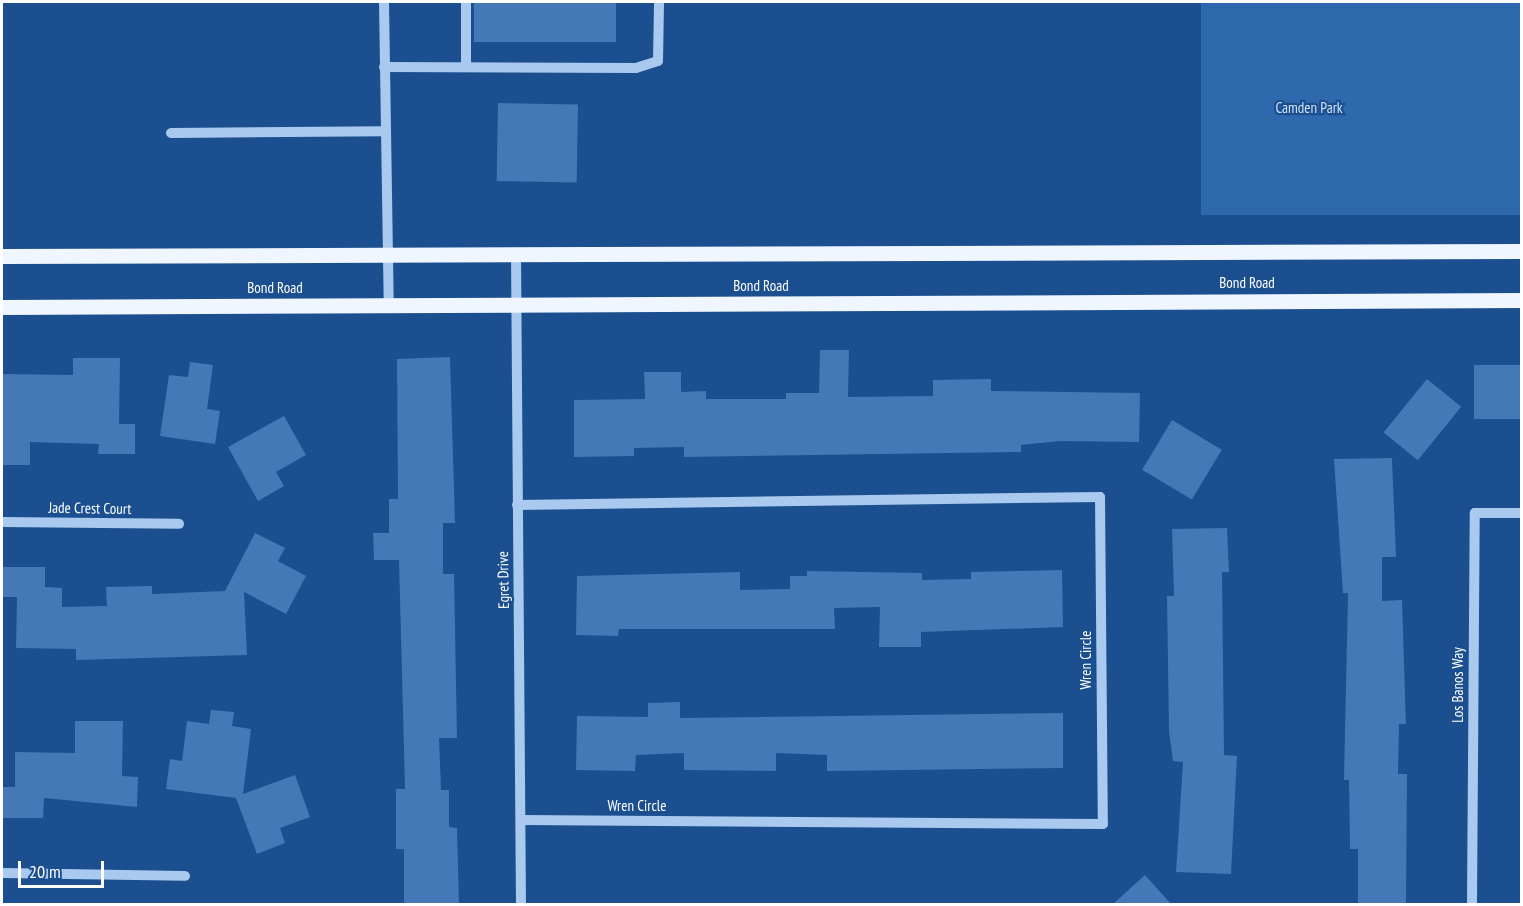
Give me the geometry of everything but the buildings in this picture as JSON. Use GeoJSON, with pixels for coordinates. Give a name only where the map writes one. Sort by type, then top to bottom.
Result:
{"type":"FeatureCollection","features":[{"type":"Feature","properties":{"kind":"main road","name":"Bond Road"},"geometry":{"type":"LineString","coordinates":[[2,256],[1521,251]]}},
{"type":"Feature","properties":{"kind":"main road","name":"Bond Road"},"geometry":{"type":"LineString","coordinates":[[2,307],[1521,300]]}},
{"type":"Feature","properties":{"kind":"street"},"geometry":{"type":"LineString","coordinates":[[384,2],[389,306]]}},
{"type":"Feature","properties":{"kind":"street"},"geometry":{"type":"LineString","coordinates":[[466,2],[466,66]]}},
{"type":"Feature","properties":{"kind":"street"},"geometry":{"type":"LineString","coordinates":[[384,67],[636,68],[658,62],[659,2]]}},
{"type":"Feature","properties":{"kind":"street"},"geometry":{"type":"LineString","coordinates":[[171,133],[385,131]]}},
{"type":"Feature","properties":{"kind":"street","name":"Egret Drive"},"geometry":{"type":"LineString","coordinates":[[516,255],[521,904]]}},
{"type":"Feature","properties":{"kind":"street","name":"Wren Circle"},"geometry":{"type":"LineString","coordinates":[[517,505],[1100,497],[1101,520],[1102,824],[520,820]]}},
{"type":"Feature","properties":{"kind":"street","name":"Los Banos Way"},"geometry":{"type":"LineString","coordinates":[[1472,904],[1474,513],[1521,513]]}},
{"type":"Feature","properties":{"kind":"street","name":"Jade Crest Court"},"geometry":{"type":"LineString","coordinates":[[2,522],[179,524]]}},
{"type":"Feature","properties":{"kind":"street"},"geometry":{"type":"LineString","coordinates":[[2,873],[185,876]]}},
{"type":"Feature","properties":{"kind":"green space","name":"Camden Park"},"geometry":{"type":"Polygon","coordinates":[[[1201,2],[1521,2],[1521,215],[1201,215],[1201,2]]]}}]}
